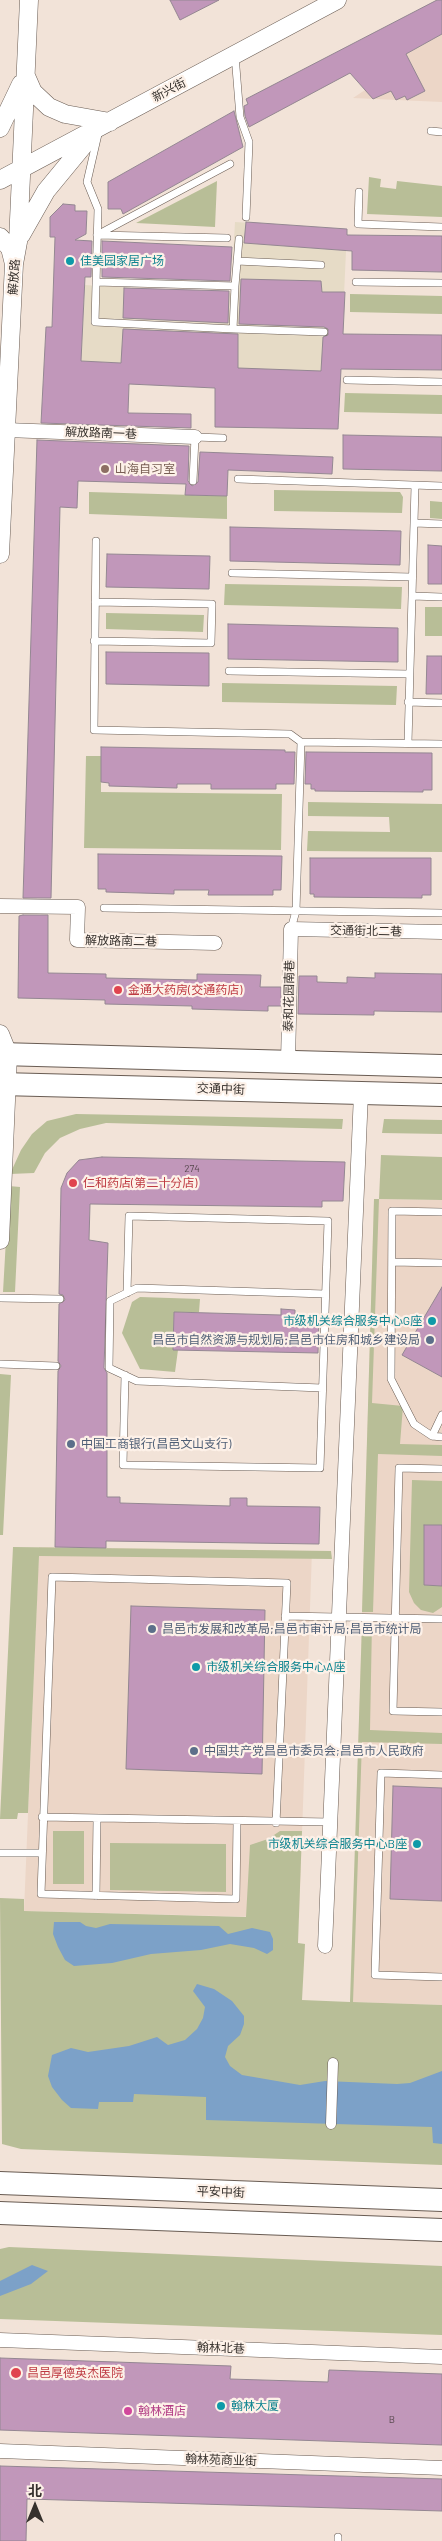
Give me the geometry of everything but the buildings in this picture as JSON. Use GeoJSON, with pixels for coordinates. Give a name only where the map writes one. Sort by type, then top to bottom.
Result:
{"type":"FeatureCollection","features":[{"type":"Feature","properties":{"kind":"main road"},"geometry":{"type":"LineString","coordinates":[[4,1054],[442,1066]]}},
{"type":"Feature","properties":{"kind":"main road","name":"交通中街"},"geometry":{"type":"LineString","coordinates":[[4,1084],[442,1095]]}},
{"type":"Feature","properties":{"kind":"main road","name":"平安中街"},"geometry":{"type":"LineString","coordinates":[[0,2183],[442,2200]]}},
{"type":"Feature","properties":{"kind":"main road"},"geometry":{"type":"LineString","coordinates":[[0,2214],[442,2230]]}},
{"type":"Feature","properties":{"kind":"street","name":"解放路"},"geometry":{"type":"LineString","coordinates":[[0,554],[14,264],[18,242],[28,0]]}},
{"type":"Feature","properties":{"kind":"street","name":"新兴街"},"geometry":{"type":"LineString","coordinates":[[0,180],[337,0]]}},
{"type":"Feature","properties":{"kind":"street"},"geometry":{"type":"LineString","coordinates":[[25,74],[33,92],[49,106],[65,114],[104,125]]}},
{"type":"Feature","properties":{"kind":"street"},"geometry":{"type":"LineString","coordinates":[[0,128],[25,74]]}},
{"type":"Feature","properties":{"kind":"street"},"geometry":{"type":"LineString","coordinates":[[18,242],[46,191],[72,156],[104,125]]}},
{"type":"Feature","properties":{"kind":"street"},"geometry":{"type":"LineString","coordinates":[[0,237],[10,248],[14,264]]}},
{"type":"Feature","properties":{"kind":"street","name":"解放路南一巷"},"geometry":{"type":"LineString","coordinates":[[6,430],[195,437]]}},
{"type":"Feature","properties":{"kind":"street","name":"解放路南二巷"},"geometry":{"type":"LineString","coordinates":[[0,906],[78,907],[77,940],[215,943]]}},
{"type":"Feature","properties":{"kind":"street","name":"交通街北二巷"},"geometry":{"type":"LineString","coordinates":[[291,929],[442,932]]}},
{"type":"Feature","properties":{"kind":"street","name":"泰和花园南巷"},"geometry":{"type":"LineString","coordinates":[[288,1062],[291,929]]}},
{"type":"Feature","properties":{"kind":"street"},"geometry":{"type":"LineString","coordinates":[[0,1034],[4,1054],[0,1240]]}},
{"type":"Feature","properties":{"kind":"street"},"geometry":{"type":"LineString","coordinates":[[325,1946],[337,1617],[361,1093]]}},
{"type":"Feature","properties":{"kind":"street"},"geometry":{"type":"LineString","coordinates":[[332,2124],[333,2063]]}},
{"type":"Feature","properties":{"kind":"street","name":"翰林北巷"},"geometry":{"type":"LineString","coordinates":[[0,2340],[442,2357]]}},
{"type":"Feature","properties":{"kind":"street","name":"翰林苑商业街"},"geometry":{"type":"LineString","coordinates":[[0,2451],[442,2468]]}},
{"type":"Feature","properties":{"kind":"lane"},"geometry":{"type":"LineString","coordinates":[[235,55],[240,117],[249,142],[246,217]]}},
{"type":"Feature","properties":{"kind":"lane"},"geometry":{"type":"LineString","coordinates":[[104,125],[87,182],[98,209],[95,322],[324,332]]}},
{"type":"Feature","properties":{"kind":"lane"},"geometry":{"type":"LineString","coordinates":[[431,131],[442,132]]}},
{"type":"Feature","properties":{"kind":"lane"},"geometry":{"type":"LineString","coordinates":[[98,235],[230,164]]}},
{"type":"Feature","properties":{"kind":"lane"},"geometry":{"type":"LineString","coordinates":[[359,192],[358,224],[442,227]]}},
{"type":"Feature","properties":{"kind":"lane"},"geometry":{"type":"LineString","coordinates":[[98,235],[227,238]]}},
{"type":"Feature","properties":{"kind":"lane"},"geometry":{"type":"LineString","coordinates":[[233,328],[239,239]]}},
{"type":"Feature","properties":{"kind":"lane"},"geometry":{"type":"LineString","coordinates":[[237,262],[321,265]]}},
{"type":"Feature","properties":{"kind":"lane"},"geometry":{"type":"LineString","coordinates":[[96,282],[235,286]]}},
{"type":"Feature","properties":{"kind":"lane"},"geometry":{"type":"LineString","coordinates":[[356,282],[442,283]]}},
{"type":"Feature","properties":{"kind":"lane"},"geometry":{"type":"LineString","coordinates":[[347,380],[442,382]]}},
{"type":"Feature","properties":{"kind":"lane"},"geometry":{"type":"LineString","coordinates":[[193,481],[195,437],[224,438]]}},
{"type":"Feature","properties":{"kind":"lane"},"geometry":{"type":"LineString","coordinates":[[238,480],[442,486]]}},
{"type":"Feature","properties":{"kind":"lane"},"geometry":{"type":"LineString","coordinates":[[408,743],[415,486]]}},
{"type":"Feature","properties":{"kind":"lane"},"geometry":{"type":"LineString","coordinates":[[414,523],[442,524]]}},
{"type":"Feature","properties":{"kind":"lane"},"geometry":{"type":"LineString","coordinates":[[96,541],[94,730],[290,734],[301,742],[442,744]]}},
{"type":"Feature","properties":{"kind":"lane"},"geometry":{"type":"LineString","coordinates":[[232,573],[412,577]]}},
{"type":"Feature","properties":{"kind":"lane"},"geometry":{"type":"LineString","coordinates":[[412,596],[442,597]]}},
{"type":"Feature","properties":{"kind":"lane"},"geometry":{"type":"LineString","coordinates":[[94,641],[211,643],[212,604],[95,602]]}},
{"type":"Feature","properties":{"kind":"lane"},"geometry":{"type":"LineString","coordinates":[[229,671],[409,674]]}},
{"type":"Feature","properties":{"kind":"lane"},"geometry":{"type":"LineString","coordinates":[[408,702],[442,703]]}},
{"type":"Feature","properties":{"kind":"lane"},"geometry":{"type":"LineString","coordinates":[[291,929],[296,911],[301,742]]}},
{"type":"Feature","properties":{"kind":"lane"},"geometry":{"type":"LineString","coordinates":[[104,908],[442,913]]}},
{"type":"Feature","properties":{"kind":"lane"},"geometry":{"type":"LineString","coordinates":[[442,1212],[392,1211],[391,1378],[414,1424],[432,1436],[442,1437]]}},
{"type":"Feature","properties":{"kind":"lane"},"geometry":{"type":"LineString","coordinates":[[125,1375],[123,1465],[320,1468],[328,1221],[129,1216],[127,1293]]}},
{"type":"Feature","properties":{"kind":"lane"},"geometry":{"type":"LineString","coordinates":[[392,1262],[442,1263]]}},
{"type":"Feature","properties":{"kind":"lane"},"geometry":{"type":"LineString","coordinates":[[322,1388],[137,1381],[109,1368],[110,1301],[137,1288],[325,1294]]}},
{"type":"Feature","properties":{"kind":"lane"},"geometry":{"type":"LineString","coordinates":[[0,1298],[60,1299]]}},
{"type":"Feature","properties":{"kind":"lane"},"geometry":{"type":"LineString","coordinates":[[0,1364],[56,1366]]}},
{"type":"Feature","properties":{"kind":"lane"},"geometry":{"type":"LineString","coordinates":[[432,1436],[442,1415]]}},
{"type":"Feature","properties":{"kind":"lane"},"geometry":{"type":"LineString","coordinates":[[442,1469],[399,1468],[393,1711],[442,1712]]}},
{"type":"Feature","properties":{"kind":"lane"},"geometry":{"type":"LineString","coordinates":[[237,1822],[236,1899],[41,1894],[42,1817],[52,1577],[287,1583],[276,1823]]}},
{"type":"Feature","properties":{"kind":"lane"},"geometry":{"type":"LineString","coordinates":[[285,1616],[442,1619]]}},
{"type":"Feature","properties":{"kind":"lane"},"geometry":{"type":"LineString","coordinates":[[442,1775],[381,1773],[375,1975],[442,1977]]}},
{"type":"Feature","properties":{"kind":"lane"},"geometry":{"type":"LineString","coordinates":[[42,1817],[276,1823],[330,1822]]}},
{"type":"Feature","properties":{"kind":"lane"},"geometry":{"type":"LineString","coordinates":[[96,1896],[98,1818]]}},
{"type":"Feature","properties":{"kind":"lane"},"geometry":{"type":"LineString","coordinates":[[0,1854],[41,1853]]}},
{"type":"Feature","properties":{"kind":"shaded area"},"geometry":{"type":"Polygon","coordinates":[[[437,0],[442,0],[442,102],[353,98],[365,90],[356,70],[257,123],[246,99],[437,0]]]}},
{"type":"Feature","properties":{"kind":"shaded area"},"geometry":{"type":"Polygon","coordinates":[[[235,222],[347,229],[339,405],[230,368],[81,361],[85,285],[231,293],[235,222]]]}},
{"type":"Feature","properties":{"kind":"shaded area"},"geometry":{"type":"Polygon","coordinates":[[[374,1199],[442,1200],[442,2005],[351,2002],[374,1199]]]}},
{"type":"Feature","properties":{"kind":"shaded area"},"geometry":{"type":"Polygon","coordinates":[[[39,1547],[312,1551],[299,1918],[24,1911],[39,1547]]]}},
{"type":"Feature","properties":{"kind":"green space"},"geometry":{"type":"Polygon","coordinates":[[[369,177],[381,179],[380,187],[396,189],[397,181],[442,186],[442,217],[367,214],[369,177]]]}},
{"type":"Feature","properties":{"kind":"green space"},"geometry":{"type":"Polygon","coordinates":[[[217,181],[215,227],[136,223],[217,181]]]}},
{"type":"Feature","properties":{"kind":"green space"},"geometry":{"type":"Polygon","coordinates":[[[350,294],[442,296],[442,314],[350,312],[350,294]]]}},
{"type":"Feature","properties":{"kind":"green space"},"geometry":{"type":"Polygon","coordinates":[[[345,393],[442,395],[442,414],[344,412],[345,393]]]}},
{"type":"Feature","properties":{"kind":"green space"},"geometry":{"type":"Polygon","coordinates":[[[274,490],[400,492],[403,497],[402,513],[274,511],[274,490]]]}},
{"type":"Feature","properties":{"kind":"green space"},"geometry":{"type":"Polygon","coordinates":[[[89,492],[227,496],[227,519],[89,514],[89,492]]]}},
{"type":"Feature","properties":{"kind":"green space"},"geometry":{"type":"Polygon","coordinates":[[[430,501],[442,502],[442,519],[430,518],[430,501]]]}},
{"type":"Feature","properties":{"kind":"green space"},"geometry":{"type":"Polygon","coordinates":[[[225,584],[402,587],[401,609],[224,605],[225,584]]]}},
{"type":"Feature","properties":{"kind":"green space"},"geometry":{"type":"Polygon","coordinates":[[[425,607],[442,607],[442,636],[425,636],[425,607]]]}},
{"type":"Feature","properties":{"kind":"green space"},"geometry":{"type":"Polygon","coordinates":[[[106,613],[204,615],[203,632],[106,629],[106,613]]]}},
{"type":"Feature","properties":{"kind":"green space"},"geometry":{"type":"Polygon","coordinates":[[[222,683],[397,686],[396,705],[222,702],[222,683]]]}},
{"type":"Feature","properties":{"kind":"green space"},"geometry":{"type":"Polygon","coordinates":[[[86,756],[101,756],[101,792],[282,794],[281,850],[84,848],[86,756]]]}},
{"type":"Feature","properties":{"kind":"green space"},"geometry":{"type":"Polygon","coordinates":[[[308,802],[442,804],[442,852],[307,851],[308,831],[390,832],[389,817],[308,816],[308,802]]]}},
{"type":"Feature","properties":{"kind":"green space"},"geometry":{"type":"Polygon","coordinates":[[[76,1114],[343,1119],[342,1129],[106,1123],[80,1129],[60,1138],[45,1153],[34,1173],[10,1174],[21,1150],[32,1134],[47,1121],[76,1114]]]}},
{"type":"Feature","properties":{"kind":"green space"},"geometry":{"type":"Polygon","coordinates":[[[384,1119],[442,1120],[442,1134],[382,1133],[384,1119]]]}},
{"type":"Feature","properties":{"kind":"green space"},"geometry":{"type":"Polygon","coordinates":[[[381,1155],[442,1157],[442,1200],[379,1199],[381,1155]]]}},
{"type":"Feature","properties":{"kind":"green space"},"geometry":{"type":"Polygon","coordinates":[[[9,1186],[20,1187],[15,1292],[3,1292],[9,1186]]]}},
{"type":"Feature","properties":{"kind":"green space"},"geometry":{"type":"Polygon","coordinates":[[[374,1199],[379,1199],[372,1403],[403,1406],[400,1444],[442,1445],[442,1456],[378,1454],[373,1612],[362,1612],[374,1199]]]}},
{"type":"Feature","properties":{"kind":"green space"},"geometry":{"type":"Polygon","coordinates":[[[140,1297],[200,1299],[199,1312],[174,1312],[173,1350],[178,1350],[175,1372],[140,1369],[122,1333],[132,1302],[140,1297]]]}},
{"type":"Feature","properties":{"kind":"green space"},"geometry":{"type":"Polygon","coordinates":[[[0,1374],[11,1375],[3,1535],[0,1535],[0,1374]]]}},
{"type":"Feature","properties":{"kind":"green space"},"geometry":{"type":"Polygon","coordinates":[[[412,1480],[442,1481],[442,1525],[424,1525],[424,1585],[442,1586],[442,1607],[433,1613],[421,1610],[414,1603],[409,1592],[412,1480]]]}},
{"type":"Feature","properties":{"kind":"green space"},"geometry":{"type":"Polygon","coordinates":[[[13,1547],[331,1551],[332,1559],[39,1556],[28,1813],[18,1813],[17,1819],[0,1819],[13,1547]]]}},
{"type":"Feature","properties":{"kind":"green space"},"geometry":{"type":"Polygon","coordinates":[[[362,1623],[372,1623],[370,1730],[442,1733],[442,1744],[362,1742],[353,2002],[442,2005],[442,2165],[21,2149],[2,2144],[0,1898],[24,1899],[24,1911],[246,1917],[250,1845],[268,1839],[280,1831],[302,1831],[298,1943],[305,1944],[302,2000],[350,2002],[362,1623]]]}},
{"type":"Feature","properties":{"kind":"green space"},"geometry":{"type":"Polygon","coordinates":[[[53,1831],[84,1831],[84,1884],[53,1884],[53,1831]]]}},
{"type":"Feature","properties":{"kind":"green space"},"geometry":{"type":"Polygon","coordinates":[[[110,1843],[226,1844],[226,1892],[110,1890],[110,1843]]]}},
{"type":"Feature","properties":{"kind":"green space"},"geometry":{"type":"Polygon","coordinates":[[[9,2247],[442,2266],[442,2335],[0,2319],[0,2249],[9,2247]]]}},
{"type":"Feature","properties":{"kind":"water"},"geometry":{"type":"Polygon","coordinates":[[[54,1922],[80,1922],[86,1926],[96,1928],[110,1924],[219,1926],[228,1934],[252,1928],[270,1932],[273,1939],[273,1950],[267,1954],[254,1948],[230,1944],[201,1950],[151,1954],[112,1963],[74,1966],[65,1960],[58,1947],[53,1934],[54,1922]]]}},
{"type":"Feature","properties":{"kind":"water"},"geometry":{"type":"Polygon","coordinates":[[[197,1984],[214,1989],[232,2001],[244,2016],[244,2024],[240,2035],[228,2046],[225,2057],[230,2066],[242,2075],[300,2085],[325,2081],[397,2084],[410,2083],[442,2071],[442,2144],[433,2143],[432,2127],[206,2120],[206,2097],[134,2094],[133,2102],[99,2102],[98,2109],[71,2108],[62,2100],[52,2087],[48,2076],[52,2055],[71,2048],[88,2052],[129,2046],[157,2037],[168,2045],[185,2040],[197,2029],[203,2018],[205,2007],[193,1991],[197,1984]]]}},
{"type":"Feature","properties":{"kind":"water"},"geometry":{"type":"Polygon","coordinates":[[[32,2265],[48,2271],[31,2284],[0,2296],[0,2281],[32,2265]]]}},
{"type":"Feature","properties":{"kind":"place","name":"佳美园家居广场"},"geometry":{"type":"Point","coordinates":[70,261]}},
{"type":"Feature","properties":{"kind":"place","name":"山海自习室"},"geometry":{"type":"Point","coordinates":[105,469]}},
{"type":"Feature","properties":{"kind":"place","name":"金通大药房(交通药店)"},"geometry":{"type":"Point","coordinates":[118,990]}},
{"type":"Feature","properties":{"kind":"place","name":"仁和药店(第二十分店)"},"geometry":{"type":"Point","coordinates":[73,1183]}},
{"type":"Feature","properties":{"kind":"place","name":"市级机关综合服务中心G座"},"geometry":{"type":"Point","coordinates":[432,1321]}},
{"type":"Feature","properties":{"kind":"place","name":"昌邑市自然资源与规划局;昌邑市住房和城乡建设局"},"geometry":{"type":"Point","coordinates":[430,1340]}},
{"type":"Feature","properties":{"kind":"place","name":"中国工商银行(昌邑文山支行)"},"geometry":{"type":"Point","coordinates":[71,1444]}},
{"type":"Feature","properties":{"kind":"place","name":"昌邑市发展和改革局;昌邑市审计局;昌邑市统计局"},"geometry":{"type":"Point","coordinates":[152,1629]}},
{"type":"Feature","properties":{"kind":"place","name":"市级机关综合服务中心A座"},"geometry":{"type":"Point","coordinates":[196,1667]}},
{"type":"Feature","properties":{"kind":"place","name":"中国共产党昌邑市委员会;昌邑市人民政府"},"geometry":{"type":"Point","coordinates":[194,1751]}},
{"type":"Feature","properties":{"kind":"place","name":"市级机关综合服务中心B座"},"geometry":{"type":"Point","coordinates":[417,1844]}},
{"type":"Feature","properties":{"kind":"place","name":"昌邑厚德英杰医院"},"geometry":{"type":"Point","coordinates":[16,2373]}},
{"type":"Feature","properties":{"kind":"place","name":"翰林大厦"},"geometry":{"type":"Point","coordinates":[221,2406]}},
{"type":"Feature","properties":{"kind":"place","name":"翰林酒店"},"geometry":{"type":"Point","coordinates":[128,2411]}}]}
